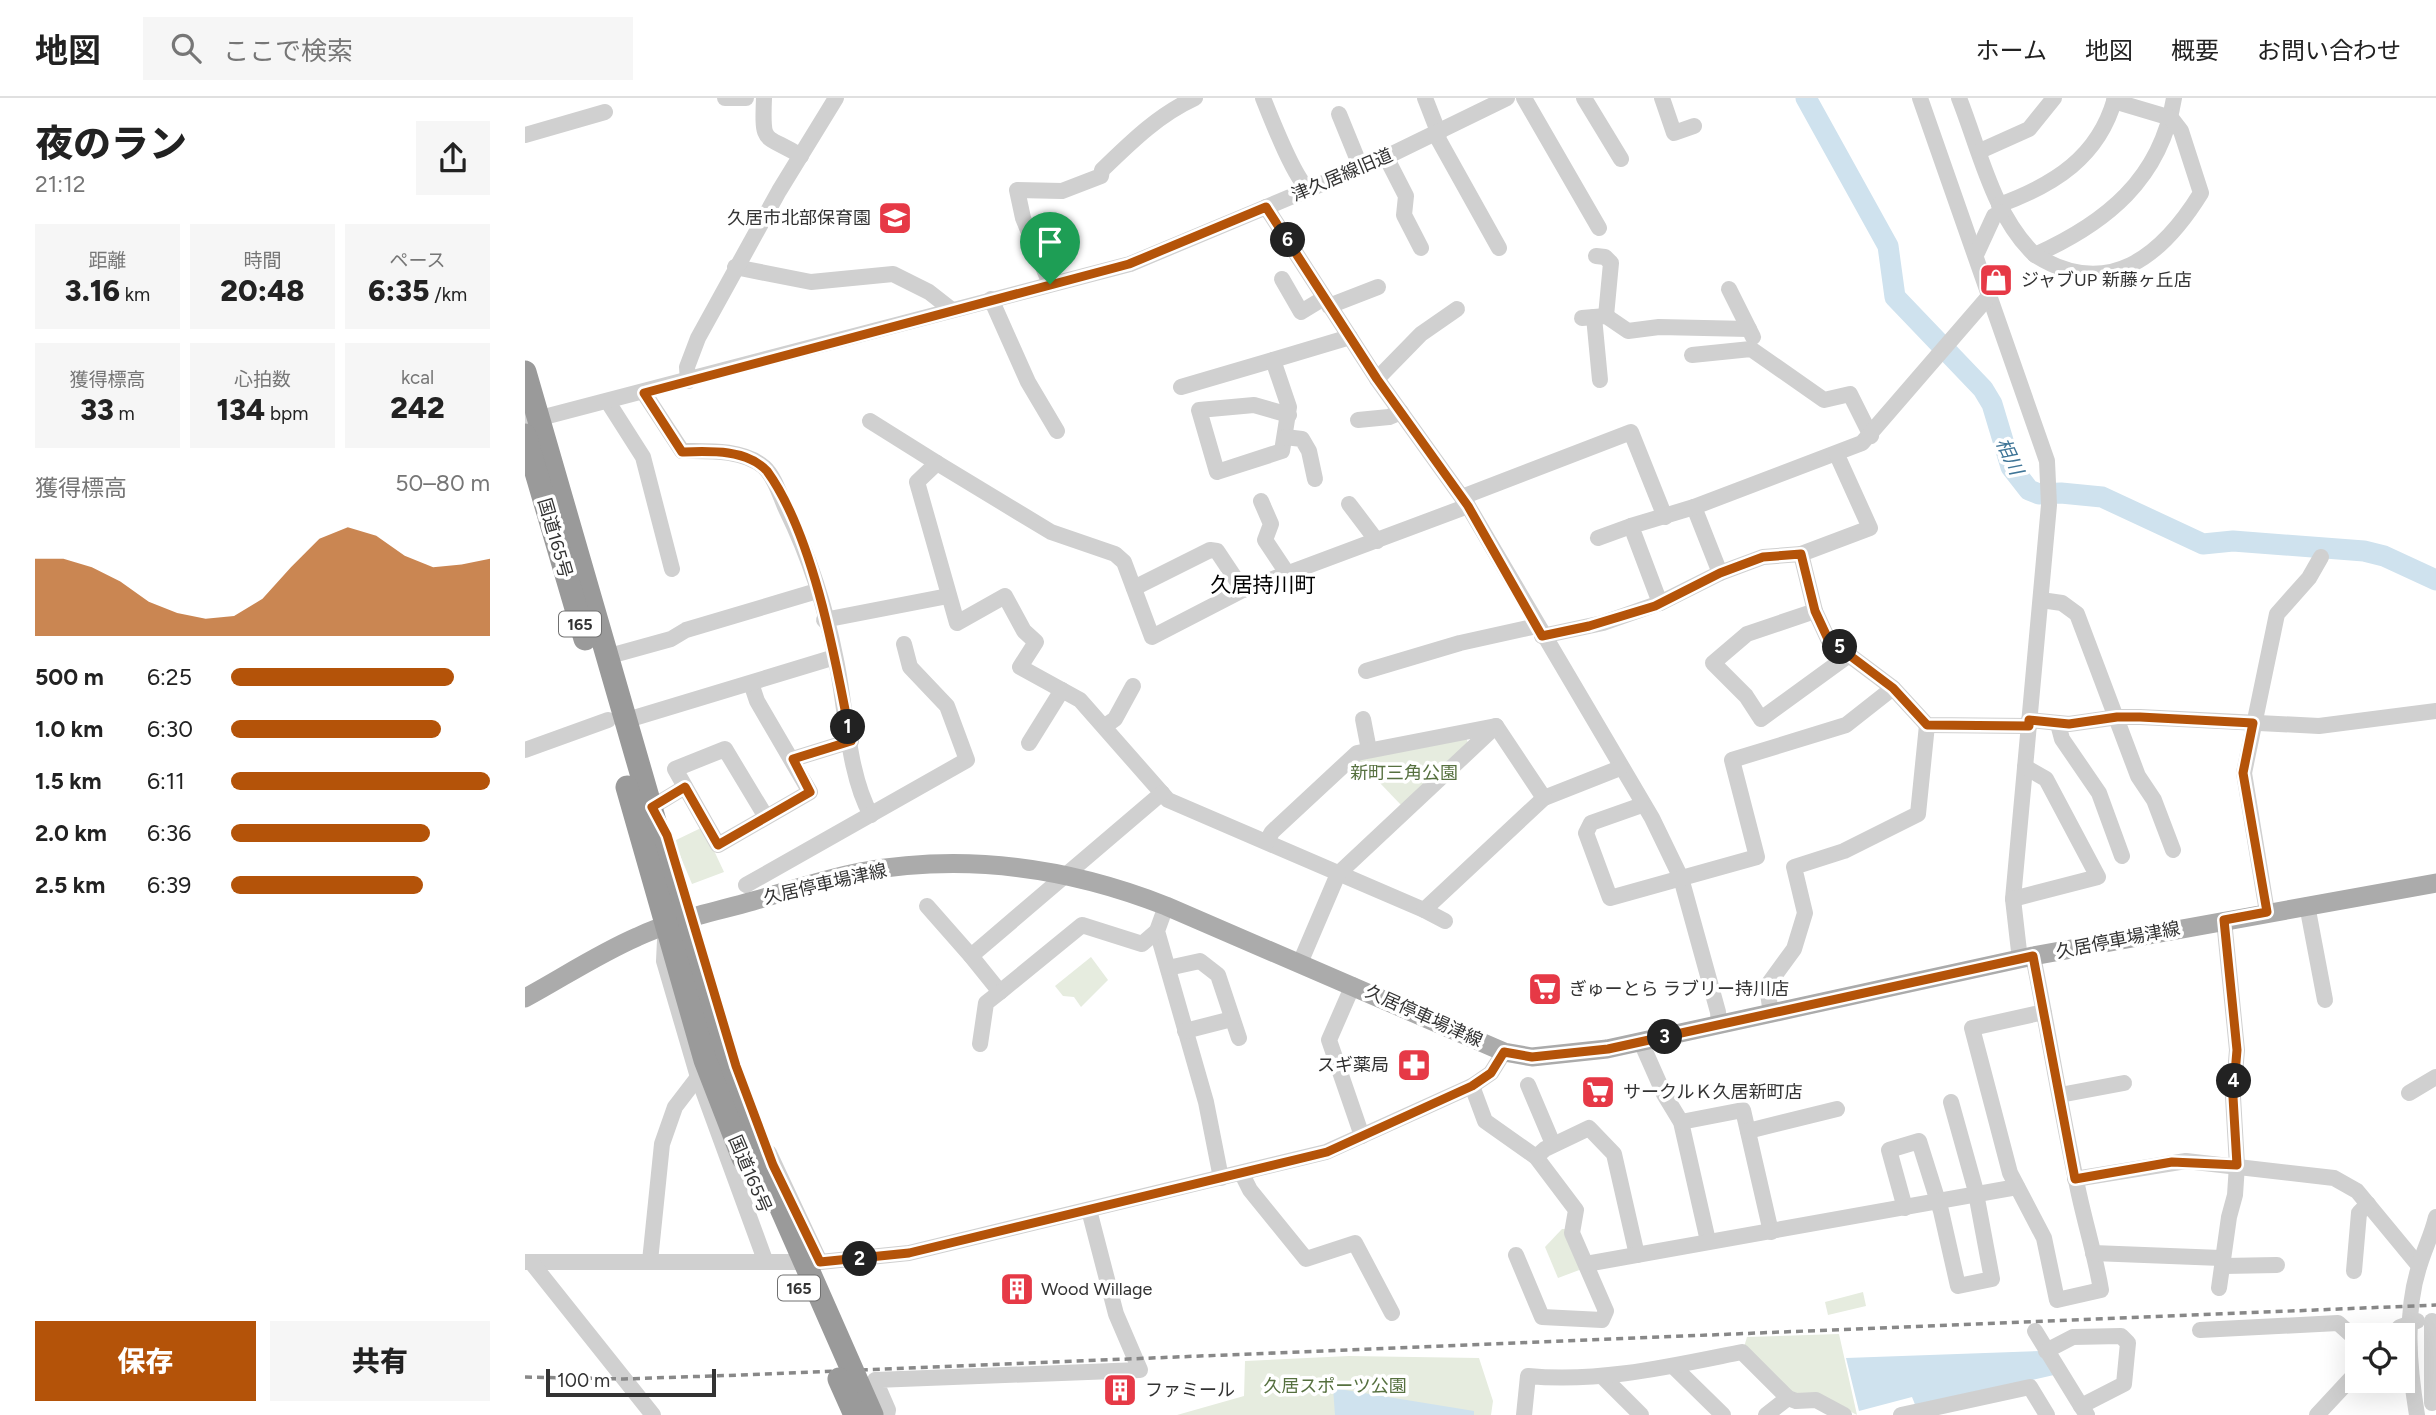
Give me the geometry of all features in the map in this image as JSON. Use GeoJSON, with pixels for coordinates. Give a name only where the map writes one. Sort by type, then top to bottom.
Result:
{"type":"FeatureCollection","features":[{"type":"Feature","properties":{"kind":"highway","name":"国道165号"},"geometry":{"type":"LineString","coordinates":[[525,372],[529,425],[616,721],[681,922]]}},
{"type":"Feature","properties":{"kind":"highway","name":"国道165号"},"geometry":{"type":"LineString","coordinates":[[529,425],[605,657],[616,721],[649,801],[681,922],[705,1060],[872,1415]]}},
{"type":"Feature","properties":{"kind":"highway","name":"国道165号"},"geometry":{"type":"LineString","coordinates":[[751,1158],[855,1415]]}},
{"type":"Feature","properties":{"kind":"main road","name":"久居停車場津線"},"geometry":{"type":"LineString","coordinates":[[525,998],[634,938],[681,922],[835,878],[893,868],[975,863],[1031,867],[1113,886],[1353,985],[1504,1052],[1532,1057],[1559,1056],[1641,1042],[2027,958],[2436,883]]}},
{"type":"Feature","properties":{"kind":"street"},"geometry":{"type":"LineString","coordinates":[[725,98],[746,98]]}},
{"type":"Feature","properties":{"kind":"street"},"geometry":{"type":"LineString","coordinates":[[764,98],[763,130],[769,141],[801,156]]}},
{"type":"Feature","properties":{"kind":"street"},"geometry":{"type":"LineString","coordinates":[[688,381],[690,355],[735,267],[836,98]]}},
{"type":"Feature","properties":{"kind":"street"},"geometry":{"type":"LineString","coordinates":[[1050,284],[1023,218],[1017,190],[1062,191],[1101,176],[1103,170],[1143,131],[1195,98]]}},
{"type":"Feature","properties":{"kind":"street"},"geometry":{"type":"LineString","coordinates":[[1263,98],[1279,140],[1287,149],[1299,179],[1309,190]]}},
{"type":"Feature","properties":{"kind":"street"},"geometry":{"type":"LineString","coordinates":[[1425,98],[1437,134],[1499,248]]}},
{"type":"Feature","properties":{"kind":"street","name":"津久居線旧道"},"geometry":{"type":"LineString","coordinates":[[529,425],[1129,264],[1361,168],[1437,134],[1507,98]]}},
{"type":"Feature","properties":{"kind":"street"},"geometry":{"type":"LineString","coordinates":[[1524,98],[1599,228]]}},
{"type":"Feature","properties":{"kind":"street"},"geometry":{"type":"LineString","coordinates":[[1584,98],[1621,159]]}},
{"type":"Feature","properties":{"kind":"street"},"geometry":{"type":"LineString","coordinates":[[1662,98],[1674,133],[1694,126]]}},
{"type":"Feature","properties":{"kind":"street"},"geometry":{"type":"LineString","coordinates":[[1920,98],[2047,461],[2049,505],[2013,899],[2027,958],[2044,1012],[2075,1179],[2101,1290],[2057,1300],[2044,1238],[2010,1172],[1972,1028],[2044,1012]]}},
{"type":"Feature","properties":{"kind":"street"},"geometry":{"type":"LineString","coordinates":[[1959,98],[2001,209],[2018,238],[2035,255],[2068,271],[2097,274],[2129,267],[2161,245],[2201,193],[2181,131],[2171,118],[2115,100],[2099,137],[2073,166],[2046,186],[2001,209],[1994,216],[1976,255]]}},
{"type":"Feature","properties":{"kind":"street"},"geometry":{"type":"LineString","coordinates":[[1980,152],[2029,129],[2054,98]]}},
{"type":"Feature","properties":{"kind":"street"},"geometry":{"type":"LineString","coordinates":[[2035,255],[2077,235],[2115,208],[2145,172],[2171,118],[2174,98]]}},
{"type":"Feature","properties":{"kind":"street"},"geometry":{"type":"LineString","coordinates":[[525,135],[605,112]]}},
{"type":"Feature","properties":{"kind":"street"},"geometry":{"type":"LineString","coordinates":[[1339,114],[1361,168]]}},
{"type":"Feature","properties":{"kind":"street"},"geometry":{"type":"LineString","coordinates":[[1386,157],[1406,196],[1404,215],[1421,248]]}},
{"type":"Feature","properties":{"kind":"street"},"geometry":{"type":"LineString","coordinates":[[1266,207],[1377,379],[1465,501],[1670,850],[1681,878],[1718,1012],[1719,1025]]}},
{"type":"Feature","properties":{"kind":"street"},"geometry":{"type":"LineString","coordinates":[[1595,256],[1605,257],[1611,263],[1594,317],[1601,380]]}},
{"type":"Feature","properties":{"kind":"street"},"geometry":{"type":"LineString","coordinates":[[735,267],[811,282],[893,274],[929,292],[952,310]]}},
{"type":"Feature","properties":{"kind":"street"},"geometry":{"type":"LineString","coordinates":[[1282,279],[1301,312],[1378,287]]}},
{"type":"Feature","properties":{"kind":"street"},"geometry":{"type":"LineString","coordinates":[[1729,289],[1749,328],[1758,354]]}},
{"type":"Feature","properties":{"kind":"street"},"geometry":{"type":"LineString","coordinates":[[1598,537],[1665,517],[1837,455],[1871,436],[1990,295]]}},
{"type":"Feature","properties":{"kind":"street"},"geometry":{"type":"LineString","coordinates":[[992,299],[1028,382],[1057,431]]}},
{"type":"Feature","properties":{"kind":"street"},"geometry":{"type":"LineString","coordinates":[[1377,379],[1422,334],[1457,309]]}},
{"type":"Feature","properties":{"kind":"street"},"geometry":{"type":"LineString","coordinates":[[1594,317],[1628,331],[1659,327],[1749,328]]}},
{"type":"Feature","properties":{"kind":"street"},"geometry":{"type":"LineString","coordinates":[[1181,387],[1350,337]]}},
{"type":"Feature","properties":{"kind":"street"},"geometry":{"type":"LineString","coordinates":[[1692,355],[1751,349],[1824,400],[1850,394],[1871,436]]}},
{"type":"Feature","properties":{"kind":"street"},"geometry":{"type":"LineString","coordinates":[[1273,359],[1289,415],[1282,451],[1217,472],[1199,410],[1254,405],[1289,415]]}},
{"type":"Feature","properties":{"kind":"street"},"geometry":{"type":"LineString","coordinates":[[644,393],[682,452],[732,454],[762,465],[767,471],[801,540],[817,591],[835,657],[859,794],[871,815]]}},
{"type":"Feature","properties":{"kind":"street"},"geometry":{"type":"LineString","coordinates":[[608,402],[646,463],[672,569]]}},
{"type":"Feature","properties":{"kind":"street"},"geometry":{"type":"LineString","coordinates":[[1358,420],[1389,417],[1402,412]]}},
{"type":"Feature","properties":{"kind":"street"},"geometry":{"type":"LineString","coordinates":[[870,421],[1051,532],[1115,554],[1124,562],[1152,637],[1243,590],[1377,541],[1631,432],[1665,517]]}},
{"type":"Feature","properties":{"kind":"street"},"geometry":{"type":"LineString","coordinates":[[1285,437],[1302,439],[1315,479]]}},
{"type":"Feature","properties":{"kind":"street"},"geometry":{"type":"LineString","coordinates":[[1366,671],[1460,643],[1603,623],[1660,603],[1720,573],[1763,557],[1801,554],[1870,528],[1837,455]]}},
{"type":"Feature","properties":{"kind":"street"},"geometry":{"type":"LineString","coordinates":[[937,463],[917,482],[957,624],[1005,596],[1024,631],[1036,642],[1020,667],[1080,700],[1168,800],[1445,921]]}},
{"type":"Feature","properties":{"kind":"street"},"geometry":{"type":"LineString","coordinates":[[1261,501],[1271,524],[1265,540],[1287,573]]}},
{"type":"Feature","properties":{"kind":"street"},"geometry":{"type":"LineString","coordinates":[[1349,504],[1377,541]]}},
{"type":"Feature","properties":{"kind":"street"},"geometry":{"type":"LineString","coordinates":[[1694,507],[1720,573]]}},
{"type":"Feature","properties":{"kind":"street"},"geometry":{"type":"LineString","coordinates":[[1631,526],[1660,603]]}},
{"type":"Feature","properties":{"kind":"street"},"geometry":{"type":"LineString","coordinates":[[1134,588],[1210,550],[1223,547],[1243,590]]}},
{"type":"Feature","properties":{"kind":"street"},"geometry":{"type":"LineString","coordinates":[[1772,1014],[1767,986],[1794,949],[1805,913],[1794,867],[1844,851],[1918,814],[1927,725],[1893,688],[1828,639],[1815,611],[1801,554]]}},
{"type":"Feature","properties":{"kind":"street"},"geometry":{"type":"LineString","coordinates":[[2267,912],[2243,773],[2277,614],[2309,578],[2321,557]]}},
{"type":"Feature","properties":{"kind":"street"},"geometry":{"type":"LineString","coordinates":[[605,657],[817,591]]}},
{"type":"Feature","properties":{"kind":"street"},"geometry":{"type":"LineString","coordinates":[[824,620],[949,596]]}},
{"type":"Feature","properties":{"kind":"street"},"geometry":{"type":"LineString","coordinates":[[2041,600],[2062,603],[2077,614],[2138,776],[2154,800],[2173,850]]}},
{"type":"Feature","properties":{"kind":"street"},"geometry":{"type":"LineString","coordinates":[[1815,611],[1747,634],[1713,663],[1746,696],[1761,719],[1849,655]]}},
{"type":"Feature","properties":{"kind":"street"},"geometry":{"type":"LineString","coordinates":[[746,885],[967,760],[947,706],[910,667],[904,644]]}},
{"type":"Feature","properties":{"kind":"street"},"geometry":{"type":"LineString","coordinates":[[525,750],[835,657]]}},
{"type":"Feature","properties":{"kind":"street"},"geometry":{"type":"LineString","coordinates":[[751,683],[757,701],[810,792],[718,845],[675,769],[725,749],[766,817]]}},
{"type":"Feature","properties":{"kind":"street"},"geometry":{"type":"LineString","coordinates":[[1105,726],[1115,719],[1133,686]]}},
{"type":"Feature","properties":{"kind":"street"},"geometry":{"type":"LineString","coordinates":[[1642,805],[1591,823],[1586,833],[1610,898],[1757,857],[1732,760],[1846,725],[1893,688]]}},
{"type":"Feature","properties":{"kind":"street"},"geometry":{"type":"LineString","coordinates":[[1029,743],[1062,690]]}},
{"type":"Feature","properties":{"kind":"street"},"geometry":{"type":"LineString","coordinates":[[1927,725],[2057,724],[2117,717],[2319,726],[2436,711]]}},
{"type":"Feature","properties":{"kind":"street"},"geometry":{"type":"LineString","coordinates":[[1363,719],[1369,750]]}},
{"type":"Feature","properties":{"kind":"street"},"geometry":{"type":"LineString","coordinates":[[2057,724],[2062,739],[2099,793],[2122,856]]}},
{"type":"Feature","properties":{"kind":"street"},"geometry":{"type":"LineString","coordinates":[[1496,726],[1544,798]]}},
{"type":"Feature","properties":{"kind":"street"},"geometry":{"type":"LineString","coordinates":[[1267,842],[1272,832],[1352,757],[1369,750],[1496,726]]}},
{"type":"Feature","properties":{"kind":"street"},"geometry":{"type":"LineString","coordinates":[[1300,963],[1338,874],[1496,726]]}},
{"type":"Feature","properties":{"kind":"street"},"geometry":{"type":"LineString","coordinates":[[793,759],[851,741]]}},
{"type":"Feature","properties":{"kind":"street"},"geometry":{"type":"LineString","coordinates":[[2013,899],[2098,877],[2046,779],[2025,767]]}},
{"type":"Feature","properties":{"kind":"street"},"geometry":{"type":"LineString","coordinates":[[1424,910],[1544,798],[1620,768]]}},
{"type":"Feature","properties":{"kind":"street"},"geometry":{"type":"LineString","coordinates":[[649,801],[685,787]]}},
{"type":"Feature","properties":{"kind":"street"},"geometry":{"type":"LineString","coordinates":[[971,956],[1162,793]]}},
{"type":"Feature","properties":{"kind":"street"},"geometry":{"type":"LineString","coordinates":[[2307,905],[2325,1000]]}},
{"type":"Feature","properties":{"kind":"street"},"geometry":{"type":"LineString","coordinates":[[927,906],[1000,992]]}},
{"type":"Feature","properties":{"kind":"street"},"geometry":{"type":"LineString","coordinates":[[980,1044],[986,1003],[1082,925],[1142,944],[1157,931],[1166,906]]}},
{"type":"Feature","properties":{"kind":"street"},"geometry":{"type":"LineString","coordinates":[[2219,1288],[2235,1195],[2237,1165],[2233,1097],[2237,1050],[2224,920]]}},
{"type":"Feature","properties":{"kind":"street","name":"国道165号"},"geometry":{"type":"LineString","coordinates":[[681,922],[664,961],[698,1077],[765,1260]]}},
{"type":"Feature","properties":{"kind":"street","name":"国道165号"},"geometry":{"type":"LineString","coordinates":[[681,922],[773,1165],[820,1262]]}},
{"type":"Feature","properties":{"kind":"street"},"geometry":{"type":"LineString","coordinates":[[1157,931],[1206,1102],[1221,1178]]}},
{"type":"Feature","properties":{"kind":"street"},"geometry":{"type":"LineString","coordinates":[[1168,968],[1200,961],[1209,967],[1222,985],[1239,1038]]}},
{"type":"Feature","properties":{"kind":"street"},"geometry":{"type":"LineString","coordinates":[[1353,985],[1329,1040],[1362,1136]]}},
{"type":"Feature","properties":{"kind":"street"},"geometry":{"type":"LineString","coordinates":[[1185,1031],[1232,1019]]}},
{"type":"Feature","properties":{"kind":"street"},"geometry":{"type":"LineString","coordinates":[[1641,1042],[1664,1094],[1681,1122],[1708,1241]]}},
{"type":"Feature","properties":{"kind":"street"},"geometry":{"type":"LineString","coordinates":[[528,1262],[820,1262],[909,1253],[1327,1152],[1472,1086],[1491,1073],[1504,1052]]}},
{"type":"Feature","properties":{"kind":"street"},"geometry":{"type":"LineString","coordinates":[[650,1261],[662,1144],[675,1107],[698,1077]]}},
{"type":"Feature","properties":{"kind":"street"},"geometry":{"type":"LineString","coordinates":[[2409,1093],[2436,1077]]}},
{"type":"Feature","properties":{"kind":"street"},"geometry":{"type":"LineString","coordinates":[[2060,1095],[2124,1083]]}},
{"type":"Feature","properties":{"kind":"street"},"geometry":{"type":"LineString","coordinates":[[1528,1085],[1553,1144]]}},
{"type":"Feature","properties":{"kind":"street"},"geometry":{"type":"LineString","coordinates":[[1472,1086],[1485,1121],[1536,1157],[1576,1210],[1572,1233],[1606,1311],[1602,1320],[1542,1317],[1516,1255]]}},
{"type":"Feature","properties":{"kind":"street"},"geometry":{"type":"LineString","coordinates":[[1905,1208],[1889,1150],[1919,1141],[1935,1202],[1941,1211],[1958,1286],[1992,1279],[1975,1194],[1951,1102]]}},
{"type":"Feature","properties":{"kind":"street"},"geometry":{"type":"LineString","coordinates":[[1748,1131],[1837,1109]]}},
{"type":"Feature","properties":{"kind":"street"},"geometry":{"type":"LineString","coordinates":[[1681,1122],[1743,1110],[1771,1232]]}},
{"type":"Feature","properties":{"kind":"street"},"geometry":{"type":"LineString","coordinates":[[1536,1157],[1553,1144],[1589,1128],[1614,1154],[1637,1255]]}},
{"type":"Feature","properties":{"kind":"street"},"geometry":{"type":"LineString","coordinates":[[2075,1179],[2172,1162],[2237,1165],[2334,1178],[2350,1185],[2419,1266]]}},
{"type":"Feature","properties":{"kind":"street"},"geometry":{"type":"LineString","coordinates":[[1242,1174],[1250,1190],[1305,1259],[1355,1243],[1392,1313]]}},
{"type":"Feature","properties":{"kind":"street"},"geometry":{"type":"LineString","coordinates":[[1586,1264],[2017,1187]]}},
{"type":"Feature","properties":{"kind":"street"},"geometry":{"type":"LineString","coordinates":[[2354,1271],[2359,1213],[2368,1204]]}},
{"type":"Feature","properties":{"kind":"street"},"geometry":{"type":"LineString","coordinates":[[887,1415],[888,1410],[875,1380],[1140,1370],[1116,1314],[1089,1210]]}},
{"type":"Feature","properties":{"kind":"street"},"geometry":{"type":"LineString","coordinates":[[2425,1406],[2433,1375],[2434,1321],[2411,1323],[2419,1266],[2436,1217]]}},
{"type":"Feature","properties":{"kind":"street"},"geometry":{"type":"LineString","coordinates":[[2169,1238],[2169,1255]]}},
{"type":"Feature","properties":{"kind":"street"},"geometry":{"type":"LineString","coordinates":[[2093,1253],[2169,1255],[2277,1265]]}},
{"type":"Feature","properties":{"kind":"street"},"geometry":{"type":"LineString","coordinates":[[528,1262],[653,1415]]}},
{"type":"Feature","properties":{"kind":"street"},"geometry":{"type":"LineString","coordinates":[[2200,1330],[2338,1323],[2345,1329]]}},
{"type":"Feature","properties":{"kind":"street"},"geometry":{"type":"LineString","coordinates":[[2035,1331],[2046,1351],[2084,1410],[2124,1384],[2128,1343],[2121,1336],[2073,1337],[2046,1351]]}},
{"type":"Feature","properties":{"kind":"street"},"geometry":{"type":"LineString","coordinates":[[2415,1348],[2434,1349]]}},
{"type":"Feature","properties":{"kind":"street"},"geometry":{"type":"LineString","coordinates":[[1524,1415],[1528,1376],[1563,1379],[1602,1376],[1673,1366],[1742,1352],[1788,1398],[1843,1415]]}},
{"type":"Feature","properties":{"kind":"street"},"geometry":{"type":"LineString","coordinates":[[1673,1366],[1723,1415]]}},
{"type":"Feature","properties":{"kind":"street"},"geometry":{"type":"LineString","coordinates":[[2415,1374],[2433,1375]]}},
{"type":"Feature","properties":{"kind":"street"},"geometry":{"type":"LineString","coordinates":[[1602,1376],[1640,1415]]}},
{"type":"Feature","properties":{"kind":"street"},"geometry":{"type":"LineString","coordinates":[[2415,1381],[2425,1406]]}},
{"type":"Feature","properties":{"kind":"street"},"geometry":{"type":"LineString","coordinates":[[2318,1415],[2345,1385]]}},
{"type":"Feature","properties":{"kind":"street"},"geometry":{"type":"LineString","coordinates":[[1901,1415],[2029,1387],[2047,1415]]}},
{"type":"Feature","properties":{"kind":"street"},"geometry":{"type":"LineString","coordinates":[[1766,1415],[1788,1398]]}},
{"type":"Feature","properties":{"kind":"green space","name":"新町三角公園"},"geometry":{"type":"Polygon","coordinates":[[[1466,738],[1469,745],[1402,806],[1358,760],[1466,738]]]}},
{"type":"Feature","properties":{"kind":"green space"},"geometry":{"type":"Polygon","coordinates":[[[703,827],[724,872],[692,884],[674,841],[703,827]]]}},
{"type":"Feature","properties":{"kind":"green space"},"geometry":{"type":"Polygon","coordinates":[[[1091,957],[1108,980],[1081,1007],[1074,997],[1063,996],[1055,986],[1091,957]]]}},
{"type":"Feature","properties":{"kind":"green space"},"geometry":{"type":"Polygon","coordinates":[[[1562,1229],[1566,1229],[1582,1269],[1558,1278],[1545,1247],[1562,1229]]]}},
{"type":"Feature","properties":{"kind":"green space"},"geometry":{"type":"Polygon","coordinates":[[[1863,1292],[1866,1306],[1828,1315],[1825,1302],[1863,1292]]]}},
{"type":"Feature","properties":{"kind":"green space"},"geometry":{"type":"Polygon","coordinates":[[[1839,1334],[1857,1415],[1819,1395],[1791,1393],[1744,1347],[1747,1337],[1839,1334]]]}},
{"type":"Feature","properties":{"kind":"green space","name":"久居スポーツ公園"},"geometry":{"type":"Polygon","coordinates":[[[1349,1356],[1479,1358],[1493,1401],[1491,1415],[1177,1415],[1244,1396],[1245,1361],[1349,1356]]]}},
{"type":"Feature","properties":{"kind":"water"},"geometry":{"type":"Polygon","coordinates":[[[2040,1351],[2054,1375],[1916,1407],[1912,1397],[1859,1411],[1846,1358],[2040,1351]]]}},
{"type":"Feature","properties":{"kind":"water"},"geometry":{"type":"Polygon","coordinates":[[[1333,1388],[1474,1411],[1474,1415],[1335,1415],[1333,1388]]]}},
{"type":"Feature","properties":{"kind":"waterway","name":"相川"},"geometry":{"type":"LineString","coordinates":[[1806,98],[1888,246],[1895,297],[1983,389],[1992,404],[2011,467],[2029,490],[2039,494],[2102,497],[2203,544],[2233,541],[2364,551],[2384,556],[2436,580]]}},
{"type":"Feature","properties":{"kind":"railway"},"geometry":{"type":"LineString","coordinates":[[525,1377],[624,1379],[740,1375],[2436,1305]]}},
{"type":"Feature","properties":{"kind":"place","name":"久居市北部保育園"},"geometry":{"type":"Point","coordinates":[895,218]}},
{"type":"Feature","properties":{"kind":"place","name":"ジャブUP 新藤ヶ丘店"},"geometry":{"type":"Point","coordinates":[1996,280]}},
{"type":"Feature","properties":{"kind":"place","name":"ぎゅーとら ラブリー持川店"},"geometry":{"type":"Point","coordinates":[1545,989]}},
{"type":"Feature","properties":{"kind":"place","name":"スギ薬局"},"geometry":{"type":"Point","coordinates":[1414,1065]}},
{"type":"Feature","properties":{"kind":"place","name":"サークルＫ久居新町店"},"geometry":{"type":"Point","coordinates":[1598,1092]}},
{"type":"Feature","properties":{"kind":"place","name":"Wood Willage"},"geometry":{"type":"Point","coordinates":[1017,1289]}},
{"type":"Feature","properties":{"kind":"place","name":"ファミール"},"geometry":{"type":"Point","coordinates":[1120,1390]}},
{"type":"Feature","properties":{"kind":"district","name":"久居持川町"},"geometry":{"type":"Point","coordinates":[1263,585]}},
{"type":"Feature","properties":{"kind":"route"},"geometry":{"type":"LineString","coordinates":[[1266,207],[1377,379],[1468,506],[1542,636],[1603,623],[1655,606],[1747,562],[1788,552],[1801,554],[1815,611],[1828,639],[1837,643],[1864,668],[1893,688],[1927,725],[2029,726],[2029,720],[2069,724],[2117,717],[2253,723],[2243,773],[2267,912],[2224,920],[2237,1050],[2233,1097],[2237,1165],[2202,1161],[2172,1162],[2075,1179],[2033,956],[1608,1049],[1532,1057],[1504,1052],[1491,1073],[1472,1086],[1327,1152],[1226,1179],[1221,1178],[909,1253],[820,1262],[788,1190],[773,1165],[736,1066],[667,835],[652,807],[685,787],[718,845],[810,792],[793,759],[851,741],[835,657],[801,540],[767,471],[762,465],[732,454],[710,451],[682,452],[644,393],[1050,284],[1129,264],[1266,207]]}}]}
